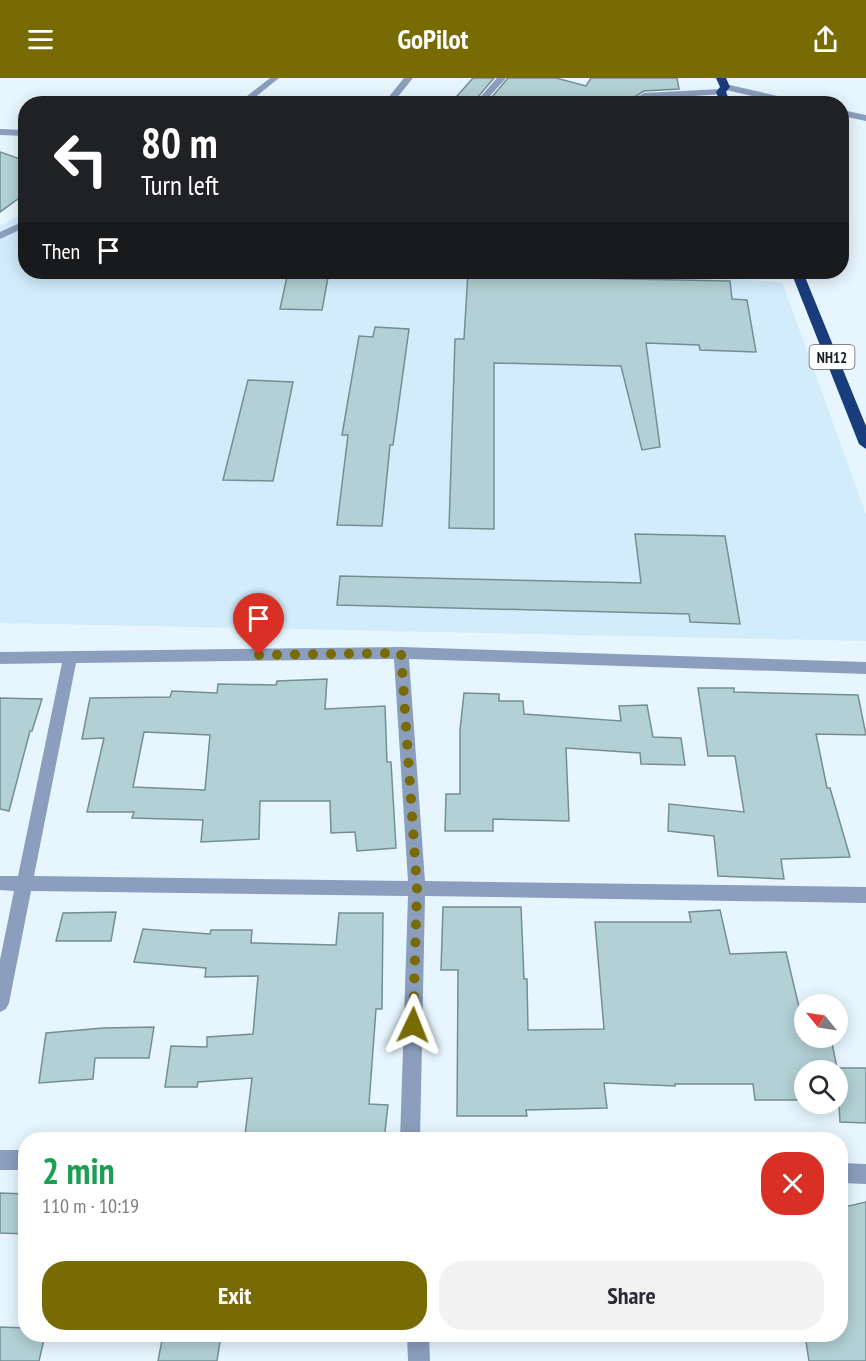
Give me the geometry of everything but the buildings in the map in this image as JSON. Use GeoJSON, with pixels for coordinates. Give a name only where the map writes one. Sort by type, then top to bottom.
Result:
{"type":"FeatureCollection","features":[{"type":"Feature","properties":{"kind":"highway","name":"NH12"},"geometry":{"type":"LineString","coordinates":[[800,279],[866,444]]}},
{"type":"Feature","properties":{"kind":"street"},"geometry":{"type":"LineString","coordinates":[[251,96],[275,78]]}},
{"type":"Feature","properties":{"kind":"street"},"geometry":{"type":"LineString","coordinates":[[394,96],[409,78]]}},
{"type":"Feature","properties":{"kind":"street"},"geometry":{"type":"LineString","coordinates":[[485,96],[502,78]]}},
{"type":"Feature","properties":{"kind":"street"},"geometry":{"type":"LineString","coordinates":[[644,96],[722,86],[765,96]]}},
{"type":"Feature","properties":{"kind":"street"},"geometry":{"type":"LineString","coordinates":[[849,114],[866,118]]}},
{"type":"Feature","properties":{"kind":"street"},"geometry":{"type":"LineString","coordinates":[[0,132],[18,133]]}},
{"type":"Feature","properties":{"kind":"street"},"geometry":{"type":"LineString","coordinates":[[0,236],[18,227]]}},
{"type":"Feature","properties":{"kind":"street"},"geometry":{"type":"LineString","coordinates":[[401,653],[417,888],[410,1132]]}},
{"type":"Feature","properties":{"kind":"street"},"geometry":{"type":"LineString","coordinates":[[0,658],[70,659],[401,653],[866,668]]}},
{"type":"Feature","properties":{"kind":"street"},"geometry":{"type":"LineString","coordinates":[[0,1003],[70,659]]}},
{"type":"Feature","properties":{"kind":"street"},"geometry":{"type":"LineString","coordinates":[[0,883],[866,895]]}},
{"type":"Feature","properties":{"kind":"street"},"geometry":{"type":"LineString","coordinates":[[0,1160],[18,1160]]}},
{"type":"Feature","properties":{"kind":"street"},"geometry":{"type":"LineString","coordinates":[[848,1173],[866,1174]]}},
{"type":"Feature","properties":{"kind":"street"},"geometry":{"type":"LineString","coordinates":[[418,1342],[419,1361]]}},
{"type":"Feature","properties":{"kind":"shaded area"},"geometry":{"type":"Polygon","coordinates":[[[18,216],[18,279],[727,279],[782,282],[866,514],[866,641],[0,623],[0,226],[18,216]]]}},
{"type":"Feature","properties":{"kind":"route"},"geometry":{"type":"LineString","coordinates":[[259,655],[401,653],[417,888],[413,1025]]}}]}
